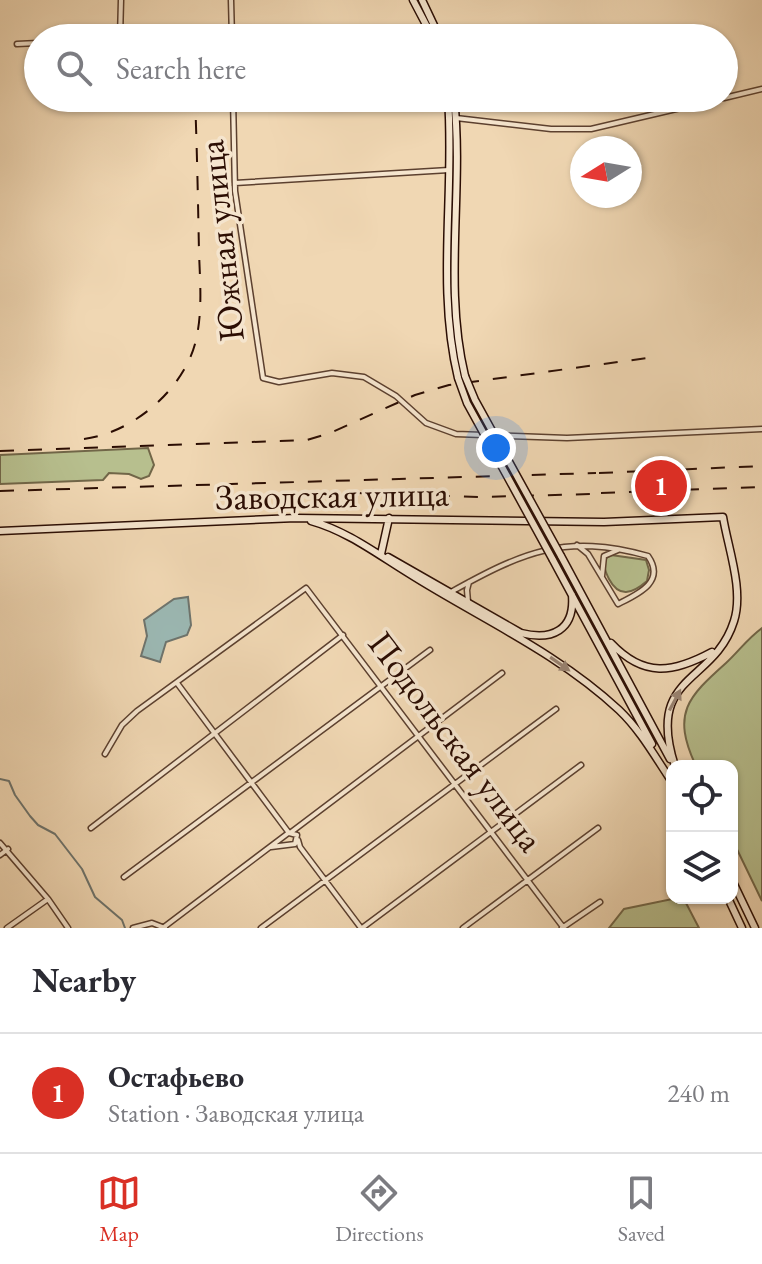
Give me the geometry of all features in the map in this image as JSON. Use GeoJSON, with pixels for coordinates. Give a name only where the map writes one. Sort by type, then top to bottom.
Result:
{"type":"FeatureCollection","features":[{"type":"Feature","properties":{"kind":"street"},"geometry":{"type":"LineString","coordinates":[[120,24],[121,0]]}},
{"type":"Feature","properties":{"kind":"street"},"geometry":{"type":"LineString","coordinates":[[231,0],[232,24]]}},
{"type":"Feature","properties":{"kind":"street"},"geometry":{"type":"LineString","coordinates":[[413,0],[426,24]]}},
{"type":"Feature","properties":{"kind":"street"},"geometry":{"type":"LineString","coordinates":[[423,2],[433,24]]}},
{"type":"Feature","properties":{"kind":"street"},"geometry":{"type":"LineString","coordinates":[[17,44],[24,44]]}},
{"type":"Feature","properties":{"kind":"street"},"geometry":{"type":"LineString","coordinates":[[738,95],[762,89]]}},
{"type":"Feature","properties":{"kind":"street","name":"Южная улица"},"geometry":{"type":"LineString","coordinates":[[233,112],[239,225],[263,378],[279,382],[332,373],[364,377],[396,396],[426,423],[456,434],[567,438],[762,429]]}},
{"type":"Feature","properties":{"kind":"street"},"geometry":{"type":"LineString","coordinates":[[448,112],[452,353],[462,377],[671,760]]}},
{"type":"Feature","properties":{"kind":"street"},"geometry":{"type":"LineString","coordinates":[[455,112],[456,298],[459,350],[467,403],[572,591],[666,771]]}},
{"type":"Feature","properties":{"kind":"street"},"geometry":{"type":"LineString","coordinates":[[456,118],[551,129],[591,129],[663,112]]}},
{"type":"Feature","properties":{"kind":"street"},"geometry":{"type":"LineString","coordinates":[[235,183],[449,170]]}},
{"type":"Feature","properties":{"kind":"street","name":"Заводская улица"},"geometry":{"type":"LineString","coordinates":[[0,531],[296,518],[565,522],[723,517],[737,607],[732,626],[718,648]]}},
{"type":"Feature","properties":{"kind":"street"},"geometry":{"type":"LineString","coordinates":[[296,518],[323,525],[381,554],[554,659],[620,711],[641,735],[666,773]]}},
{"type":"Feature","properties":{"kind":"street"},"geometry":{"type":"LineString","coordinates":[[381,554],[389,518]]}},
{"type":"Feature","properties":{"kind":"street"},"geometry":{"type":"LineString","coordinates":[[448,594],[531,552],[577,545],[648,556],[654,568],[651,584],[618,604],[588,554],[577,545]]}},
{"type":"Feature","properties":{"kind":"street"},"geometry":{"type":"LineString","coordinates":[[602,577],[604,556],[621,550]]}},
{"type":"Feature","properties":{"kind":"street"},"geometry":{"type":"LineString","coordinates":[[468,602],[469,582]]}},
{"type":"Feature","properties":{"kind":"street","name":"Подольская улица"},"geometry":{"type":"LineString","coordinates":[[177,683],[306,588],[562,928]]}},
{"type":"Feature","properties":{"kind":"street"},"geometry":{"type":"LineString","coordinates":[[448,594],[521,633],[543,637],[559,631],[566,624],[573,604],[572,591]]}},
{"type":"Feature","properties":{"kind":"street"},"geometry":{"type":"LineString","coordinates":[[91,828],[343,635]]}},
{"type":"Feature","properties":{"kind":"street"},"geometry":{"type":"LineString","coordinates":[[603,635],[631,660],[662,669],[690,663],[718,648]]}},
{"type":"Feature","properties":{"kind":"street"},"geometry":{"type":"LineString","coordinates":[[672,760],[668,743],[668,713],[690,676],[718,648]]}},
{"type":"Feature","properties":{"kind":"street"},"geometry":{"type":"LineString","coordinates":[[124,877],[430,650]]}},
{"type":"Feature","properties":{"kind":"street"},"geometry":{"type":"LineString","coordinates":[[133,928],[152,923],[165,928],[271,847],[292,835],[299,826],[502,673]]}},
{"type":"Feature","properties":{"kind":"street"},"geometry":{"type":"LineString","coordinates":[[105,754],[130,717],[177,683],[362,928],[581,765]]}},
{"type":"Feature","properties":{"kind":"street"},"geometry":{"type":"LineString","coordinates":[[261,928],[556,709]]}},
{"type":"Feature","properties":{"kind":"street"},"geometry":{"type":"LineString","coordinates":[[463,928],[598,828]]}},
{"type":"Feature","properties":{"kind":"street"},"geometry":{"type":"LineString","coordinates":[[292,835],[285,838],[300,847]]}},
{"type":"Feature","properties":{"kind":"street"},"geometry":{"type":"LineString","coordinates":[[291,844],[292,835]]}},
{"type":"Feature","properties":{"kind":"street"},"geometry":{"type":"LineString","coordinates":[[0,843],[8,849],[68,928]]}},
{"type":"Feature","properties":{"kind":"street"},"geometry":{"type":"LineString","coordinates":[[271,847],[291,844]]}},
{"type":"Feature","properties":{"kind":"street"},"geometry":{"type":"LineString","coordinates":[[0,855],[8,849]]}},
{"type":"Feature","properties":{"kind":"street"},"geometry":{"type":"LineString","coordinates":[[738,893],[755,928]]}},
{"type":"Feature","properties":{"kind":"street"},"geometry":{"type":"LineString","coordinates":[[7,928],[48,899]]}},
{"type":"Feature","properties":{"kind":"street"},"geometry":{"type":"LineString","coordinates":[[562,928],[600,902]]}},
{"type":"Feature","properties":{"kind":"street"},"geometry":{"type":"LineString","coordinates":[[731,904],[742,928]]}},
{"type":"Feature","properties":{"kind":"green space"},"geometry":{"type":"Polygon","coordinates":[[[148,448],[154,465],[149,476],[141,479],[129,474],[109,473],[103,480],[0,484],[0,455],[148,448]]]}},
{"type":"Feature","properties":{"kind":"green space"},"geometry":{"type":"Polygon","coordinates":[[[611,555],[646,560],[649,570],[647,581],[631,591],[617,589],[605,569],[605,559],[611,555]]]}},
{"type":"Feature","properties":{"kind":"green space"},"geometry":{"type":"Polygon","coordinates":[[[762,628],[762,901],[738,851],[738,760],[694,760],[684,719],[687,707],[702,686],[762,628]]]}},
{"type":"Feature","properties":{"kind":"green space"},"geometry":{"type":"Polygon","coordinates":[[[666,900],[666,904],[687,904],[699,928],[609,928],[624,909],[666,900]]]}},
{"type":"Feature","properties":{"kind":"water"},"geometry":{"type":"Polygon","coordinates":[[[188,597],[191,625],[187,635],[166,642],[160,662],[141,656],[147,636],[144,620],[174,599],[188,597]]]}},
{"type":"Feature","properties":{"kind":"waterway"},"geometry":{"type":"LineString","coordinates":[[0,779],[9,781],[15,795],[38,825],[55,834],[82,869],[95,897],[122,920],[125,928]]}},
{"type":"Feature","properties":{"kind":"railway"},"geometry":{"type":"LineString","coordinates":[[84,439],[120,428],[153,407],[179,378],[195,344],[200,298],[195,112]]}},
{"type":"Feature","properties":{"kind":"railway"},"geometry":{"type":"LineString","coordinates":[[0,451],[307,440],[415,395],[449,385],[655,357]]}},
{"type":"Feature","properties":{"kind":"railway"},"geometry":{"type":"LineString","coordinates":[[599,473],[762,466]]}},
{"type":"Feature","properties":{"kind":"railway"},"geometry":{"type":"LineString","coordinates":[[0,491],[596,473]]}},
{"type":"Feature","properties":{"kind":"railway"},"geometry":{"type":"LineString","coordinates":[[601,493],[762,487]]}},
{"type":"Feature","properties":{"kind":"railway"},"geometry":{"type":"LineString","coordinates":[[324,492],[481,497],[591,494]]}},
{"type":"Feature","properties":{"kind":"place","name":"Остафьево"},"geometry":{"type":"Point","coordinates":[661,486]}}]}
